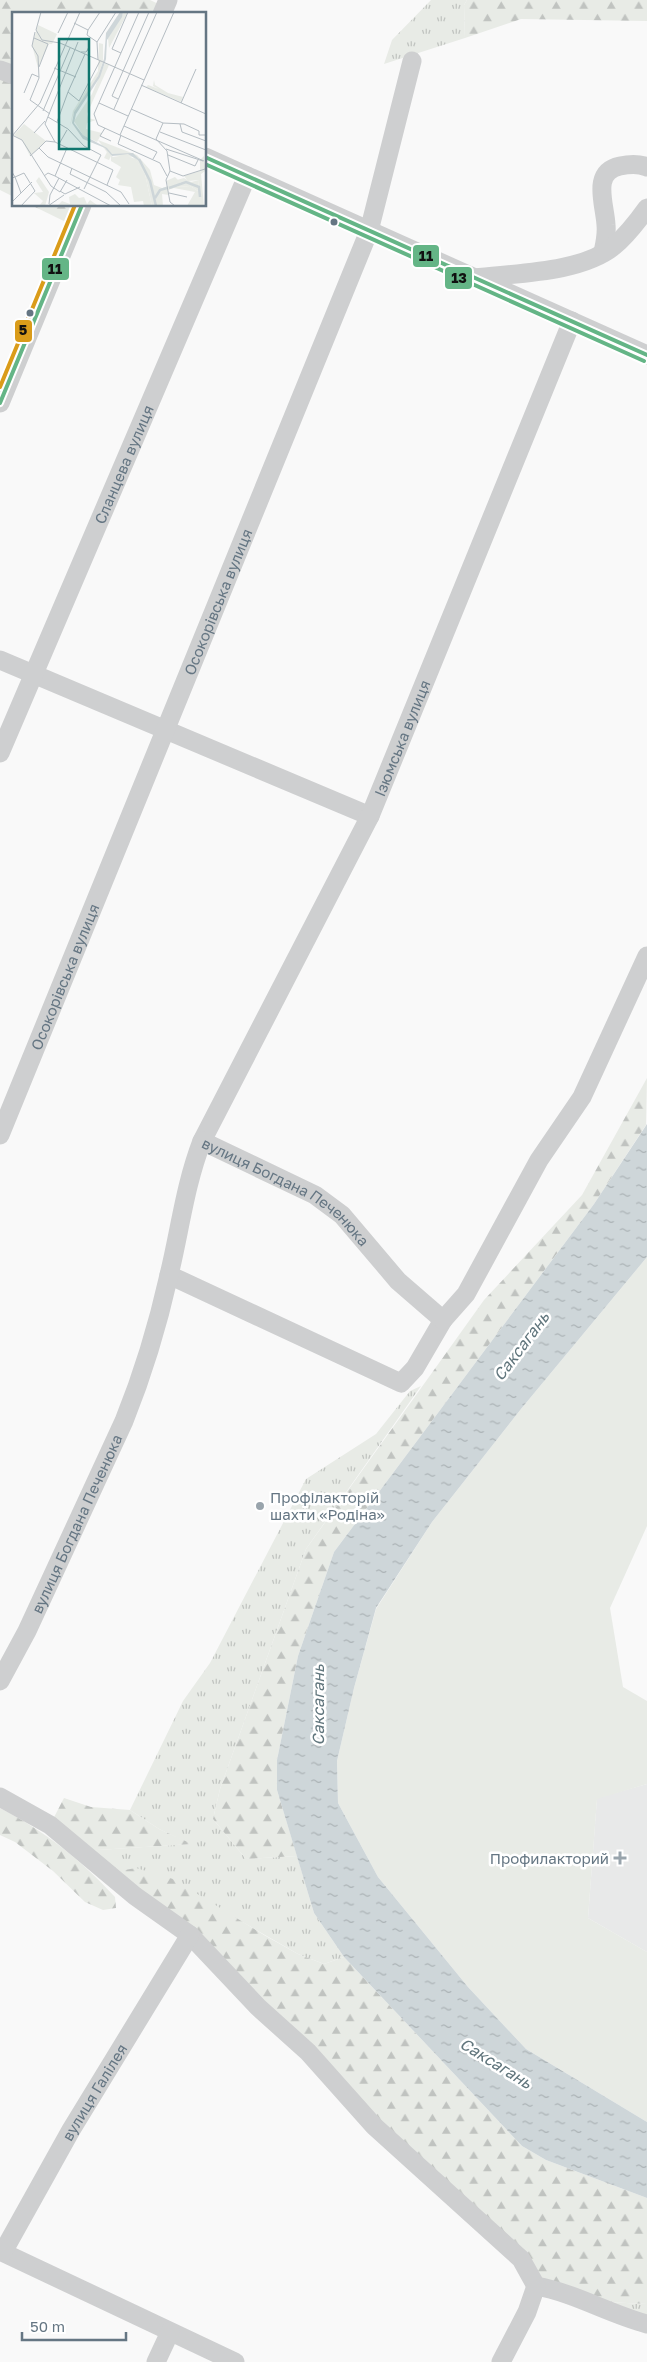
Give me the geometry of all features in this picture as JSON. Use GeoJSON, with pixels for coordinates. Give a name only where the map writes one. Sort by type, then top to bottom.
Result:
{"type":"FeatureCollection","features":[{"type":"Feature","properties":{"kind":"street"},"geometry":{"type":"LineString","coordinates":[[163,12],[168,0]]}},
{"type":"Feature","properties":{"kind":"street","name":"Осокорівська вулиця"},"geometry":{"type":"LineString","coordinates":[[0,1135],[369,230],[412,61]]}},
{"type":"Feature","properties":{"kind":"street"},"geometry":{"type":"LineString","coordinates":[[0,70],[12,74]]}},
{"type":"Feature","properties":{"kind":"street"},"geometry":{"type":"LineString","coordinates":[[206,156],[647,354]]}},
{"type":"Feature","properties":{"kind":"street"},"geometry":{"type":"LineString","coordinates":[[603,252],[606,224],[602,202],[602,181],[608,171],[618,166],[630,164],[647,167]]}},
{"type":"Feature","properties":{"kind":"street","name":"Сланцева вулиця"},"geometry":{"type":"LineString","coordinates":[[0,754],[248,176]]}},
{"type":"Feature","properties":{"kind":"street"},"geometry":{"type":"LineString","coordinates":[[0,403],[82,206]]}},
{"type":"Feature","properties":{"kind":"street"},"geometry":{"type":"LineString","coordinates":[[474,278],[585,262],[613,247],[636,224],[647,208]]}},
{"type":"Feature","properties":{"kind":"street","name":"Ізюмська вулиця"},"geometry":{"type":"LineString","coordinates":[[202,1141],[370,816],[572,321]]}},
{"type":"Feature","properties":{"kind":"street"},"geometry":{"type":"LineString","coordinates":[[0,660],[370,816]]}},
{"type":"Feature","properties":{"kind":"street"},"geometry":{"type":"LineString","coordinates":[[169,1275],[401,1383],[415,1368],[443,1320],[466,1294],[539,1160],[582,1096],[647,956]]}},
{"type":"Feature","properties":{"kind":"street","name":"вулиця Богдана Печенюка"},"geometry":{"type":"LineString","coordinates":[[0,1681],[27,1631],[124,1421],[137,1388],[169,1275],[190,1171],[202,1141],[315,1195],[342,1215],[398,1281],[420,1303],[443,1320]]}},
{"type":"Feature","properties":{"kind":"street"},"geometry":{"type":"LineString","coordinates":[[0,1797],[50,1825],[134,1896],[190,1935],[258,2006],[308,2052],[374,2126],[521,2259],[536,2286],[586,2301],[623,2318],[647,2324]]}},
{"type":"Feature","properties":{"kind":"street","name":"вулиця Галілея"},"geometry":{"type":"LineString","coordinates":[[190,1935],[71,2130],[2,2251],[235,2362]]}},
{"type":"Feature","properties":{"kind":"street"},"geometry":{"type":"LineString","coordinates":[[501,2362],[527,2312],[536,2286]]}},
{"type":"Feature","properties":{"kind":"street"},"geometry":{"type":"LineString","coordinates":[[156,2362],[170,2332]]}},
{"type":"Feature","properties":{"kind":"shaded area","name":"Профилакторий"},"geometry":{"type":"Polygon","coordinates":[[[647,1784],[647,1952],[588,1918],[597,1798],[647,1784]]]}},
{"type":"Feature","properties":{"kind":"green space"},"geometry":{"type":"Polygon","coordinates":[[[0,0],[150,0],[165,7],[163,12],[12,12],[12,196],[0,190],[0,0]]]}},
{"type":"Feature","properties":{"kind":"green space"},"geometry":{"type":"Polygon","coordinates":[[[25,0],[35,0],[54,8],[52,12],[21,12],[25,0]]]}},
{"type":"Feature","properties":{"kind":"green space"},"geometry":{"type":"Polygon","coordinates":[[[431,0],[467,0],[464,5],[465,38],[384,64],[392,40],[431,0]]]}},
{"type":"Feature","properties":{"kind":"green space"},"geometry":{"type":"Polygon","coordinates":[[[467,0],[647,0],[647,21],[521,19],[465,38],[464,5],[467,0]]]}},
{"type":"Feature","properties":{"kind":"green space"},"geometry":{"type":"Polygon","coordinates":[[[33,206],[82,206],[74,226],[33,206]]]}},
{"type":"Feature","properties":{"kind":"green space"},"geometry":{"type":"Polygon","coordinates":[[[647,1078],[646,1125],[594,1204],[334,1552],[298,1656],[277,1760],[277,1790],[297,1856],[246,1859],[213,1819],[220,1789],[306,1549],[484,1300],[582,1195],[647,1078]]]}},
{"type":"Feature","properties":{"kind":"green space"},"geometry":{"type":"Polygon","coordinates":[[[647,1257],[647,1526],[610,1608],[623,1687],[647,1701],[647,1784],[597,1799],[588,1918],[647,1952],[647,2122],[526,2049],[468,1987],[378,1877],[338,1803],[337,1761],[354,1688],[376,1609],[432,1522],[521,1409],[647,1257]]]}},
{"type":"Feature","properties":{"kind":"green space"},"geometry":{"type":"Polygon","coordinates":[[[421,1386],[306,1549],[220,1789],[213,1819],[246,1859],[297,1856],[314,1913],[344,1957],[324,1964],[298,1954],[225,1912],[108,1873],[82,1851],[190,1844],[159,1829],[130,1810],[183,1701],[210,1663],[306,1479],[376,1434],[410,1391],[421,1386]]]}},
{"type":"Feature","properties":{"kind":"green space"},"geometry":{"type":"Polygon","coordinates":[[[64,1798],[91,1807],[130,1810],[159,1829],[192,1844],[82,1851],[50,1825],[64,1798]]]}},
{"type":"Feature","properties":{"kind":"green space"},"geometry":{"type":"Polygon","coordinates":[[[0,1808],[32,1826],[76,1859],[115,1897],[116,1908],[103,1910],[85,1902],[53,1871],[15,1842],[0,1835],[0,1808]]]}},
{"type":"Feature","properties":{"kind":"green space"},"geometry":{"type":"Polygon","coordinates":[[[136,1868],[173,1879],[298,1954],[324,1964],[344,1957],[522,2146],[546,2160],[647,2198],[647,2304],[586,2301],[549,2289],[308,2052],[108,1873],[136,1868]]]}},
{"type":"Feature","properties":{"kind":"green space"},"geometry":{"type":"Polygon","coordinates":[[[586,2301],[647,2304],[647,2324],[586,2301]]]}},
{"type":"Feature","properties":{"kind":"water","name":"Саксагань"},"geometry":{"type":"Polygon","coordinates":[[[647,1124],[647,1257],[521,1409],[432,1522],[376,1608],[354,1688],[337,1761],[338,1803],[378,1877],[468,1987],[526,2049],[647,2122],[647,2198],[546,2160],[522,2146],[344,1957],[314,1913],[277,1790],[277,1760],[298,1656],[334,1552],[594,1204],[647,1124]]]}},
{"type":"Feature","properties":{"kind":"transit line","name":"11"},"geometry":{"type":"LineString","coordinates":[[206,157],[647,355]]}},
{"type":"Feature","properties":{"kind":"transit line","name":"13"},"geometry":{"type":"LineString","coordinates":[[206,164],[644,361]]}},
{"type":"Feature","properties":{"kind":"transit line","name":"5"},"geometry":{"type":"LineString","coordinates":[[0,387],[75,206]]}},
{"type":"Feature","properties":{"kind":"transit line","name":"11"},"geometry":{"type":"LineString","coordinates":[[0,403],[82,206]]}},
{"type":"Feature","properties":{"kind":"place","name":"Профілакторій шахти «Родіна»"},"geometry":{"type":"Point","coordinates":[260,1506]}},
{"type":"Feature","properties":{"kind":"place","name":"Профилакторий"},"geometry":{"type":"Point","coordinates":[620,1858]}}]}
